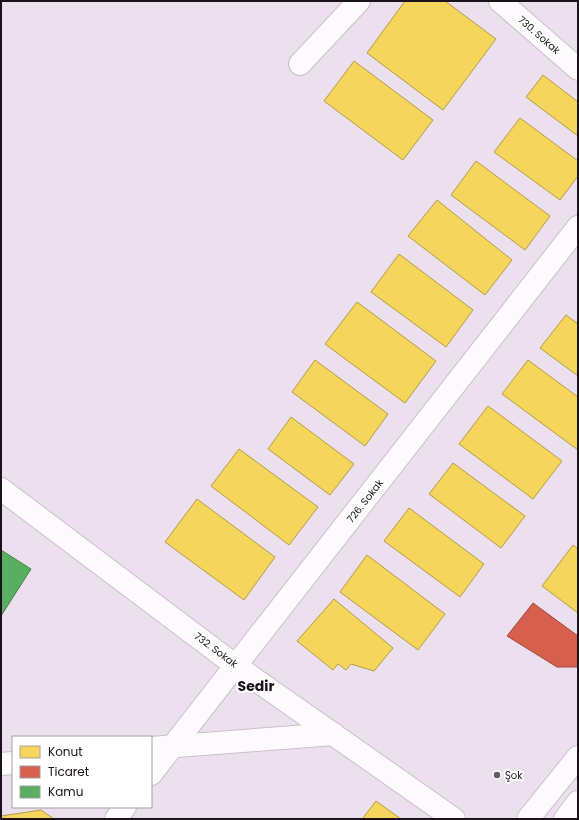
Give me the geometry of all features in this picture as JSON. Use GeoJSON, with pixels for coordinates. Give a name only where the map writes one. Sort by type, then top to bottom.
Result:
{"type":"FeatureCollection","features":[{"type":"Feature","properties":{"kind":"street"},"geometry":{"type":"LineString","coordinates":[[300,64],[359,1]]}},
{"type":"Feature","properties":{"kind":"street","name":"730. Sokak"},"geometry":{"type":"LineString","coordinates":[[500,1],[578,69]]}},
{"type":"Feature","properties":{"kind":"street","name":"726. Sokak"},"geometry":{"type":"LineString","coordinates":[[152,773],[578,227]]}},
{"type":"Feature","properties":{"kind":"street","name":"732. Sokak"},"geometry":{"type":"LineString","coordinates":[[1,489],[236,666],[454,819]]}},
{"type":"Feature","properties":{"kind":"street"},"geometry":{"type":"LineString","coordinates":[[152,748],[334,734]]}},
{"type":"Feature","properties":{"kind":"street"},"geometry":{"type":"LineString","coordinates":[[528,819],[578,757]]}},
{"type":"Feature","properties":{"kind":"street"},"geometry":{"type":"LineString","coordinates":[[1,764],[12,763]]}},
{"type":"Feature","properties":{"kind":"street"},"geometry":{"type":"LineString","coordinates":[[565,819],[578,802]]}},
{"type":"Feature","properties":{"kind":"street"},"geometry":{"type":"LineString","coordinates":[[116,819],[124,808]]}},
{"type":"Feature","properties":{"kind":"building: Konut"},"geometry":{"type":"Polygon","coordinates":[[[405,1],[445,1],[496,39],[443,110],[367,53],[405,1]]]}},
{"type":"Feature","properties":{"kind":"building: Konut"},"geometry":{"type":"Polygon","coordinates":[[[354,61],[433,120],[403,160],[324,101],[354,61]]]}},
{"type":"Feature","properties":{"kind":"building: Konut"},"geometry":{"type":"Polygon","coordinates":[[[543,75],[578,102],[578,136],[526,97],[543,75]]]}},
{"type":"Feature","properties":{"kind":"building: Konut"},"geometry":{"type":"Polygon","coordinates":[[[520,118],[578,161],[578,176],[560,200],[494,152],[520,118]]]}},
{"type":"Feature","properties":{"kind":"building: Konut"},"geometry":{"type":"Polygon","coordinates":[[[476,161],[550,216],[525,250],[451,195],[476,161]]]}},
{"type":"Feature","properties":{"kind":"building: Konut"},"geometry":{"type":"Polygon","coordinates":[[[437,200],[512,260],[485,295],[408,236],[437,200]]]}},
{"type":"Feature","properties":{"kind":"building: Konut"},"geometry":{"type":"Polygon","coordinates":[[[399,254],[473,310],[446,347],[371,292],[399,254]]]}},
{"type":"Feature","properties":{"kind":"building: Konut"},"geometry":{"type":"Polygon","coordinates":[[[357,302],[436,361],[405,403],[325,344],[357,302]]]}},
{"type":"Feature","properties":{"kind":"building: Konut"},"geometry":{"type":"Polygon","coordinates":[[[566,315],[578,324],[578,376],[540,348],[566,315]]]}},
{"type":"Feature","properties":{"kind":"building: Konut"},"geometry":{"type":"Polygon","coordinates":[[[315,360],[388,414],[365,446],[292,392],[315,360]]]}},
{"type":"Feature","properties":{"kind":"building: Konut"},"geometry":{"type":"Polygon","coordinates":[[[528,360],[578,397],[578,450],[502,394],[528,360]]]}},
{"type":"Feature","properties":{"kind":"building: Konut"},"geometry":{"type":"Polygon","coordinates":[[[488,406],[562,461],[533,499],[459,444],[488,406]]]}},
{"type":"Feature","properties":{"kind":"building: Konut"},"geometry":{"type":"Polygon","coordinates":[[[291,417],[354,464],[330,495],[268,449],[291,417]]]}},
{"type":"Feature","properties":{"kind":"building: Konut"},"geometry":{"type":"Polygon","coordinates":[[[239,449],[318,507],[289,545],[211,486],[239,449]]]}},
{"type":"Feature","properties":{"kind":"building: Konut"},"geometry":{"type":"Polygon","coordinates":[[[453,463],[525,516],[501,548],[429,494],[453,463]]]}},
{"type":"Feature","properties":{"kind":"building: Konut"},"geometry":{"type":"Polygon","coordinates":[[[197,499],[275,557],[244,600],[165,542],[197,499]]]}},
{"type":"Feature","properties":{"kind":"building: Konut"},"geometry":{"type":"Polygon","coordinates":[[[409,508],[484,564],[460,597],[384,541],[409,508]]]}},
{"type":"Feature","properties":{"kind":"building: Konut"},"geometry":{"type":"Polygon","coordinates":[[[573,545],[578,549],[578,613],[542,586],[573,545]]]}},
{"type":"Feature","properties":{"kind":"building: Konut"},"geometry":{"type":"Polygon","coordinates":[[[367,555],[445,614],[418,650],[340,592],[367,555]]]}},
{"type":"Feature","properties":{"kind":"building: Konut"},"geometry":{"type":"Polygon","coordinates":[[[334,599],[393,648],[374,671],[351,664],[346,670],[338,664],[333,670],[297,641],[334,599]]]}},
{"type":"Feature","properties":{"kind":"building: Konut"},"geometry":{"type":"Polygon","coordinates":[[[376,801],[401,819],[362,819],[376,801]]]}},
{"type":"Feature","properties":{"kind":"building: Konut"},"geometry":{"type":"Polygon","coordinates":[[[41,810],[54,819],[1,819],[1,816],[41,810]]]}},
{"type":"Feature","properties":{"kind":"building: Ticaret"},"geometry":{"type":"Polygon","coordinates":[[[533,603],[578,636],[578,667],[557,667],[507,636],[533,603]]]}},
{"type":"Feature","properties":{"kind":"building: Kamu"},"geometry":{"type":"Polygon","coordinates":[[[1,550],[31,569],[1,616],[1,550]]]}},
{"type":"Feature","properties":{"kind":"place","name":"Şok"},"geometry":{"type":"Point","coordinates":[497,775]}},
{"type":"Feature","properties":{"kind":"district","name":"Sedir"},"geometry":{"type":"Point","coordinates":[256,686]}}]}
